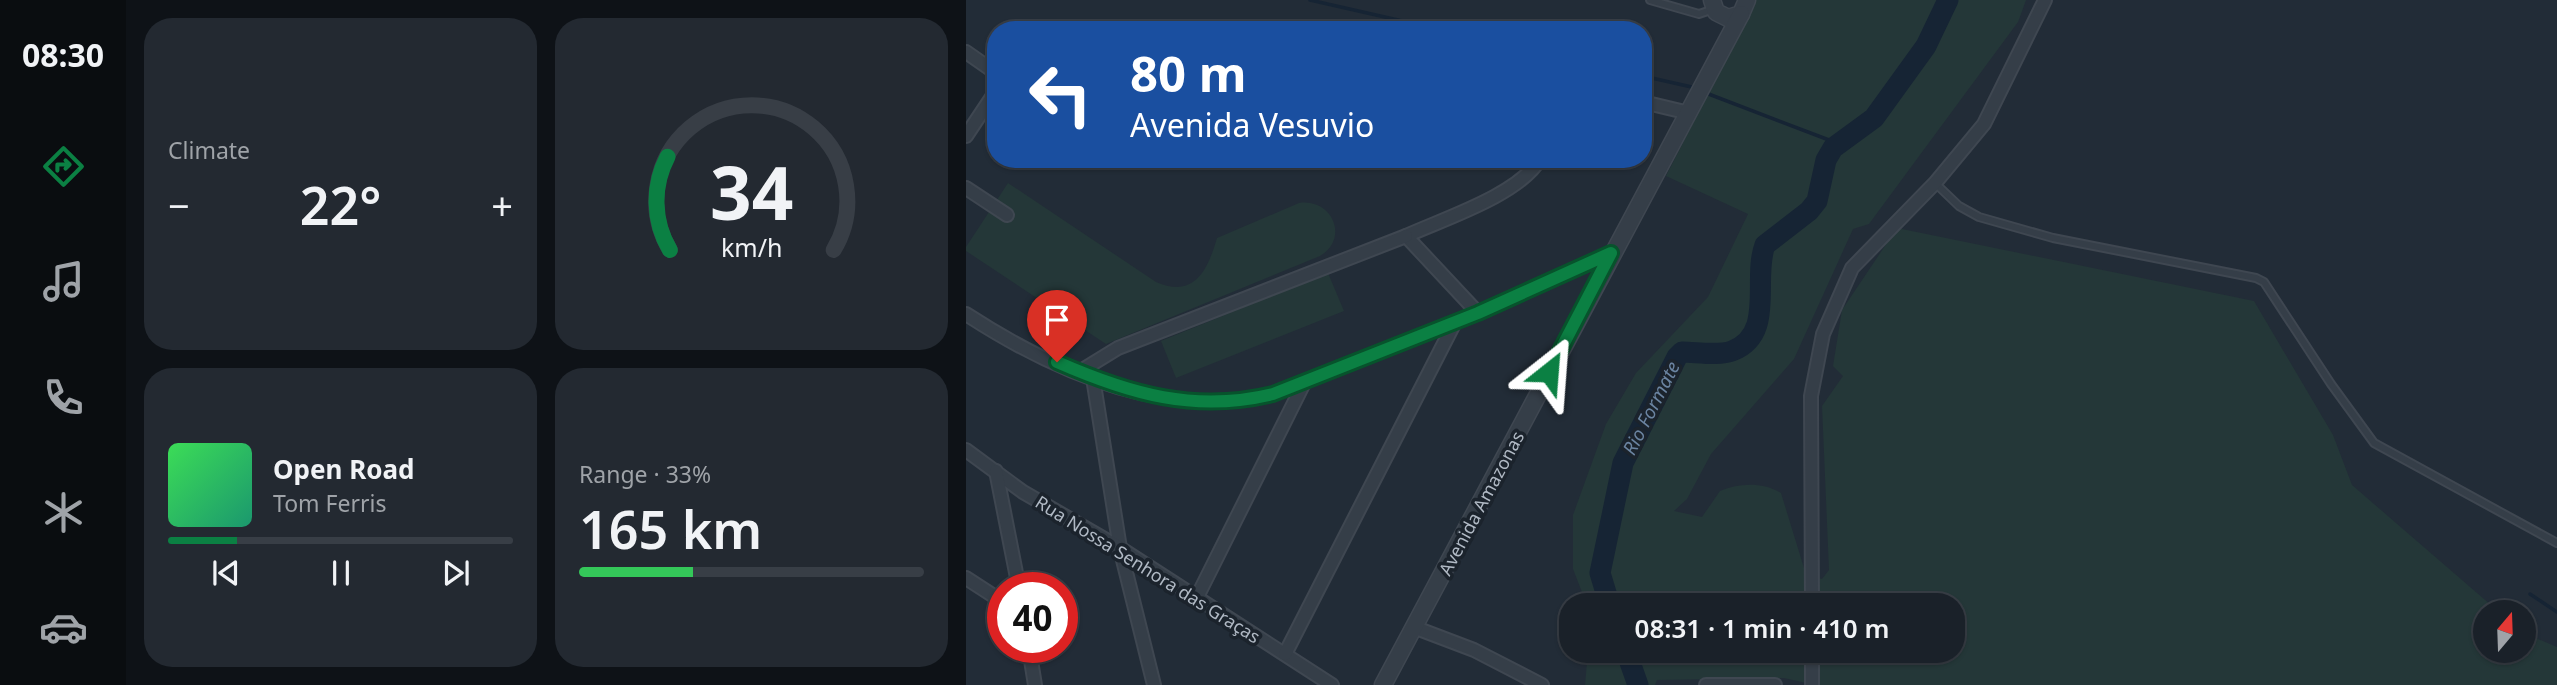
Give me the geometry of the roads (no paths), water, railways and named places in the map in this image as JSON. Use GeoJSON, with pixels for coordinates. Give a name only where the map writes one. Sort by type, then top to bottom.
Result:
{"type":"FeatureCollection","features":[{"type":"Feature","properties":{"kind":"street"},"geometry":{"type":"LineString","coordinates":[[1812,593],[1811,397],[1823,334],[1852,268],[1936,183],[1984,124],[2045,0]]}},
{"type":"Feature","properties":{"kind":"street"},"geometry":{"type":"LineString","coordinates":[[1711,5],[1728,18],[1745,4]]}},
{"type":"Feature","properties":{"kind":"street","name":"Avenida Amazonas"},"geometry":{"type":"LineString","coordinates":[[1383,685],[1416,628],[1611,253],[1689,113],[1714,59],[1745,4]]}},
{"type":"Feature","properties":{"kind":"street","name":"Avenida Amazonas"},"geometry":{"type":"LineString","coordinates":[[1711,5],[1714,59]]}},
{"type":"Feature","properties":{"kind":"street"},"geometry":{"type":"LineString","coordinates":[[966,52],[987,66]]}},
{"type":"Feature","properties":{"kind":"street"},"geometry":{"type":"LineString","coordinates":[[966,136],[987,104]]}},
{"type":"Feature","properties":{"kind":"street"},"geometry":{"type":"LineString","coordinates":[[1652,104],[1689,113]]}},
{"type":"Feature","properties":{"kind":"street"},"geometry":{"type":"LineString","coordinates":[[1079,372],[1118,348],[1406,236],[1514,186],[1535,168]]}},
{"type":"Feature","properties":{"kind":"street"},"geometry":{"type":"LineString","coordinates":[[966,188],[1007,215]]}},
{"type":"Feature","properties":{"kind":"street"},"geometry":{"type":"LineString","coordinates":[[1406,236],[1478,313]]}},
{"type":"Feature","properties":{"kind":"street"},"geometry":{"type":"LineString","coordinates":[[966,314],[1005,339],[1131,392],[1205,402],[1244,401],[1306,381],[1478,313],[1611,253]]}},
{"type":"Feature","properties":{"kind":"street"},"geometry":{"type":"LineString","coordinates":[[1285,654],[1455,322]]}},
{"type":"Feature","properties":{"kind":"street"},"geometry":{"type":"LineString","coordinates":[[1093,378],[1120,548],[1154,685]]}},
{"type":"Feature","properties":{"kind":"street"},"geometry":{"type":"LineString","coordinates":[[1197,597],[1306,381]]}},
{"type":"Feature","properties":{"kind":"street","name":"Rua Nossa Senhora das Graças"},"geometry":{"type":"LineString","coordinates":[[966,450],[1023,492],[1120,548],[1332,685]]}},
{"type":"Feature","properties":{"kind":"street"},"geometry":{"type":"LineString","coordinates":[[996,471],[1016,572]]}},
{"type":"Feature","properties":{"kind":"street"},"geometry":{"type":"LineString","coordinates":[[966,578],[987,592]]}},
{"type":"Feature","properties":{"kind":"street"},"geometry":{"type":"LineString","coordinates":[[1416,628],[1474,650],[1542,685]]}},
{"type":"Feature","properties":{"kind":"street"},"geometry":{"type":"LineString","coordinates":[[1031,663],[1035,685]]}},
{"type":"Feature","properties":{"kind":"street"},"geometry":{"type":"LineString","coordinates":[[1812,663],[1812,685]]}},
{"type":"Feature","properties":{"kind":"street"},"geometry":{"type":"LineString","coordinates":[[1706,685],[1775,685]]}},
{"type":"Feature","properties":{"kind":"lane"},"geometry":{"type":"LineString","coordinates":[[1650,0],[1699,14],[1711,5]]}},
{"type":"Feature","properties":{"kind":"lane"},"geometry":{"type":"LineString","coordinates":[[1936,183],[1959,206],[1979,217],[2053,238],[2256,278],[2264,282],[2330,384],[2374,443],[2557,543]]}},
{"type":"Feature","properties":{"kind":"waterway"},"geometry":{"type":"LineString","coordinates":[[1310,0],[1402,21]]}},
{"type":"Feature","properties":{"kind":"waterway","name":"Rio Formate"},"geometry":{"type":"LineString","coordinates":[[1606,593],[1600,573],[1623,463],[1677,357],[1682,352],[1714,354],[1732,351],[1746,343],[1754,332],[1758,319],[1765,245],[1809,211],[1817,201],[1826,160],[1833,148],[1874,118],[1926,46],[1948,0]]}},
{"type":"Feature","properties":{"kind":"waterway"},"geometry":{"type":"LineString","coordinates":[[1652,78],[1696,88]]}},
{"type":"Feature","properties":{"kind":"waterway"},"geometry":{"type":"LineString","coordinates":[[1706,93],[1829,140],[1834,147]]}},
{"type":"Feature","properties":{"kind":"waterway"},"geometry":{"type":"LineString","coordinates":[[2530,594],[2557,612]]}},
{"type":"Feature","properties":{"kind":"waterway","name":"Rio Formate"},"geometry":{"type":"LineString","coordinates":[[1630,663],[1638,685]]}}]}
